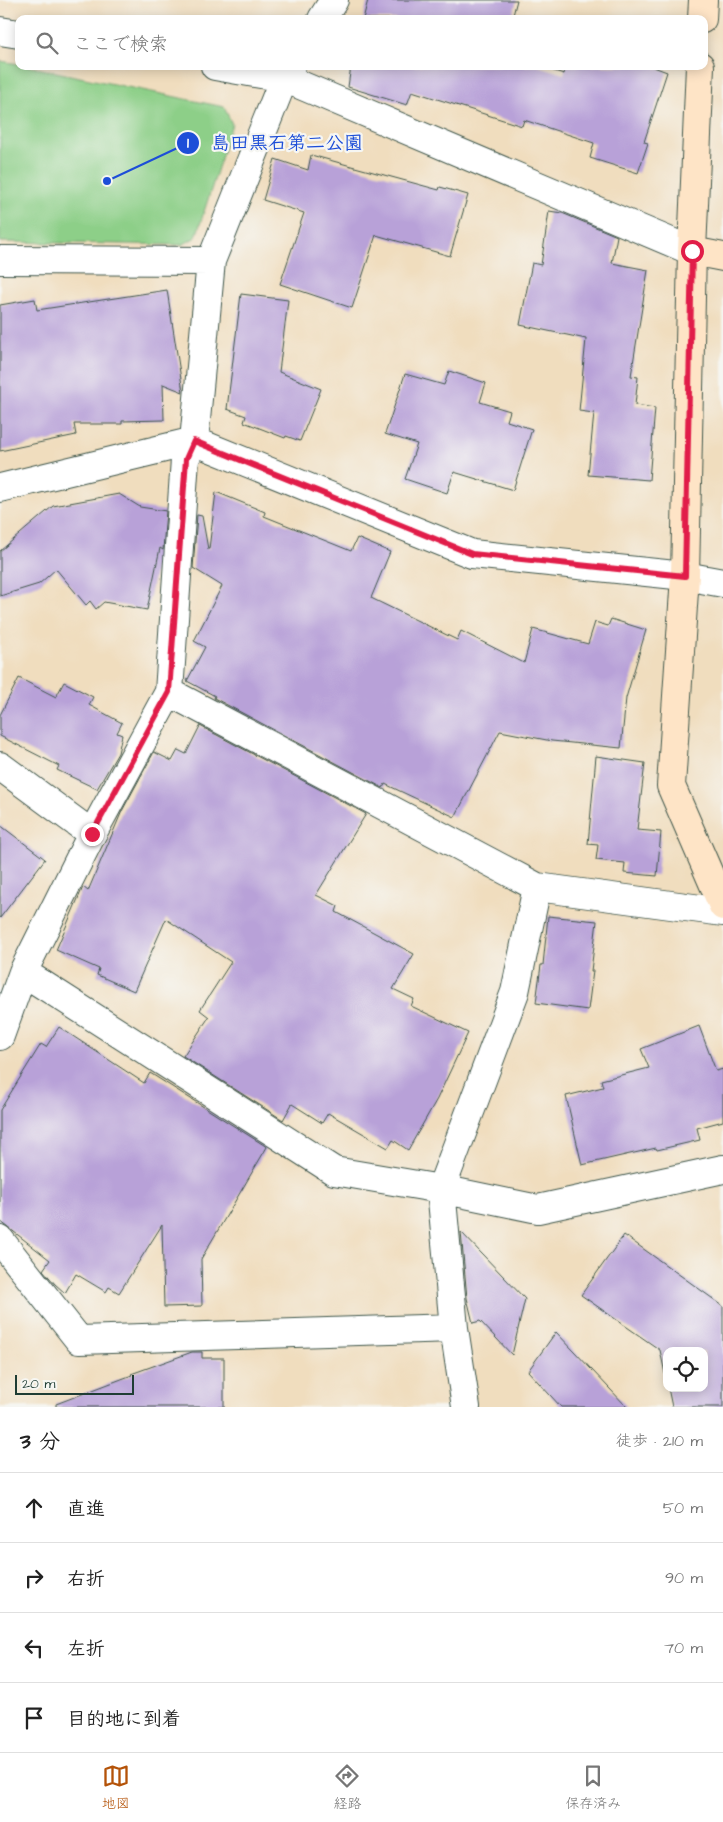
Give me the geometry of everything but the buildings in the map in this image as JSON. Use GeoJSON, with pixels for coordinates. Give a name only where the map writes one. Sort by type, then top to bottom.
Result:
{"type":"FeatureCollection","features":[{"type":"Feature","properties":{"kind":"street"},"geometry":{"type":"LineString","coordinates":[[325,15],[334,0]]}},
{"type":"Feature","properties":{"kind":"street"},"geometry":{"type":"LineString","coordinates":[[702,15],[703,0]]}},
{"type":"Feature","properties":{"kind":"street"},"geometry":{"type":"LineString","coordinates":[[0,31],[15,33]]}},
{"type":"Feature","properties":{"kind":"street"},"geometry":{"type":"LineString","coordinates":[[264,70],[288,72],[692,251],[723,257]]}},
{"type":"Feature","properties":{"kind":"street"},"geometry":{"type":"LineString","coordinates":[[700,70],[692,251],[685,576],[671,786],[723,906]]}},
{"type":"Feature","properties":{"kind":"street"},"geometry":{"type":"LineString","coordinates":[[0,1036],[23,972],[92,834],[169,692],[186,459],[194,441],[211,261],[288,72]]}},
{"type":"Feature","properties":{"kind":"street"},"geometry":{"type":"LineString","coordinates":[[0,260],[211,261]]}},
{"type":"Feature","properties":{"kind":"street"},"geometry":{"type":"LineString","coordinates":[[0,488],[194,441],[472,554],[685,576],[723,583]]}},
{"type":"Feature","properties":{"kind":"street"},"geometry":{"type":"LineString","coordinates":[[169,692],[537,887],[723,912]]}},
{"type":"Feature","properties":{"kind":"street"},"geometry":{"type":"LineString","coordinates":[[0,766],[92,834]]}},
{"type":"Feature","properties":{"kind":"street"},"geometry":{"type":"LineString","coordinates":[[466,1407],[454,1328],[441,1189],[515,992],[537,887]]}},
{"type":"Feature","properties":{"kind":"street"},"geometry":{"type":"LineString","coordinates":[[23,972],[334,1171],[441,1189],[538,1209],[723,1169]]}},
{"type":"Feature","properties":{"kind":"street"},"geometry":{"type":"LineString","coordinates":[[0,1240],[79,1340],[454,1328]]}},
{"type":"Feature","properties":{"kind":"green space"},"geometry":{"type":"Polygon","coordinates":[[[0,61],[15,63],[15,70],[46,70],[224,107],[232,124],[196,237],[182,245],[0,242],[0,61]]]}},
{"type":"Feature","properties":{"kind":"place","name":"島田黒石第二公園"},"geometry":{"type":"Point","coordinates":[107,181]}},
{"type":"Feature","properties":{"kind":"route"},"geometry":{"type":"LineString","coordinates":[[92,834],[169,692],[186,459],[194,441],[472,554],[685,576],[692,251]]}}]}
